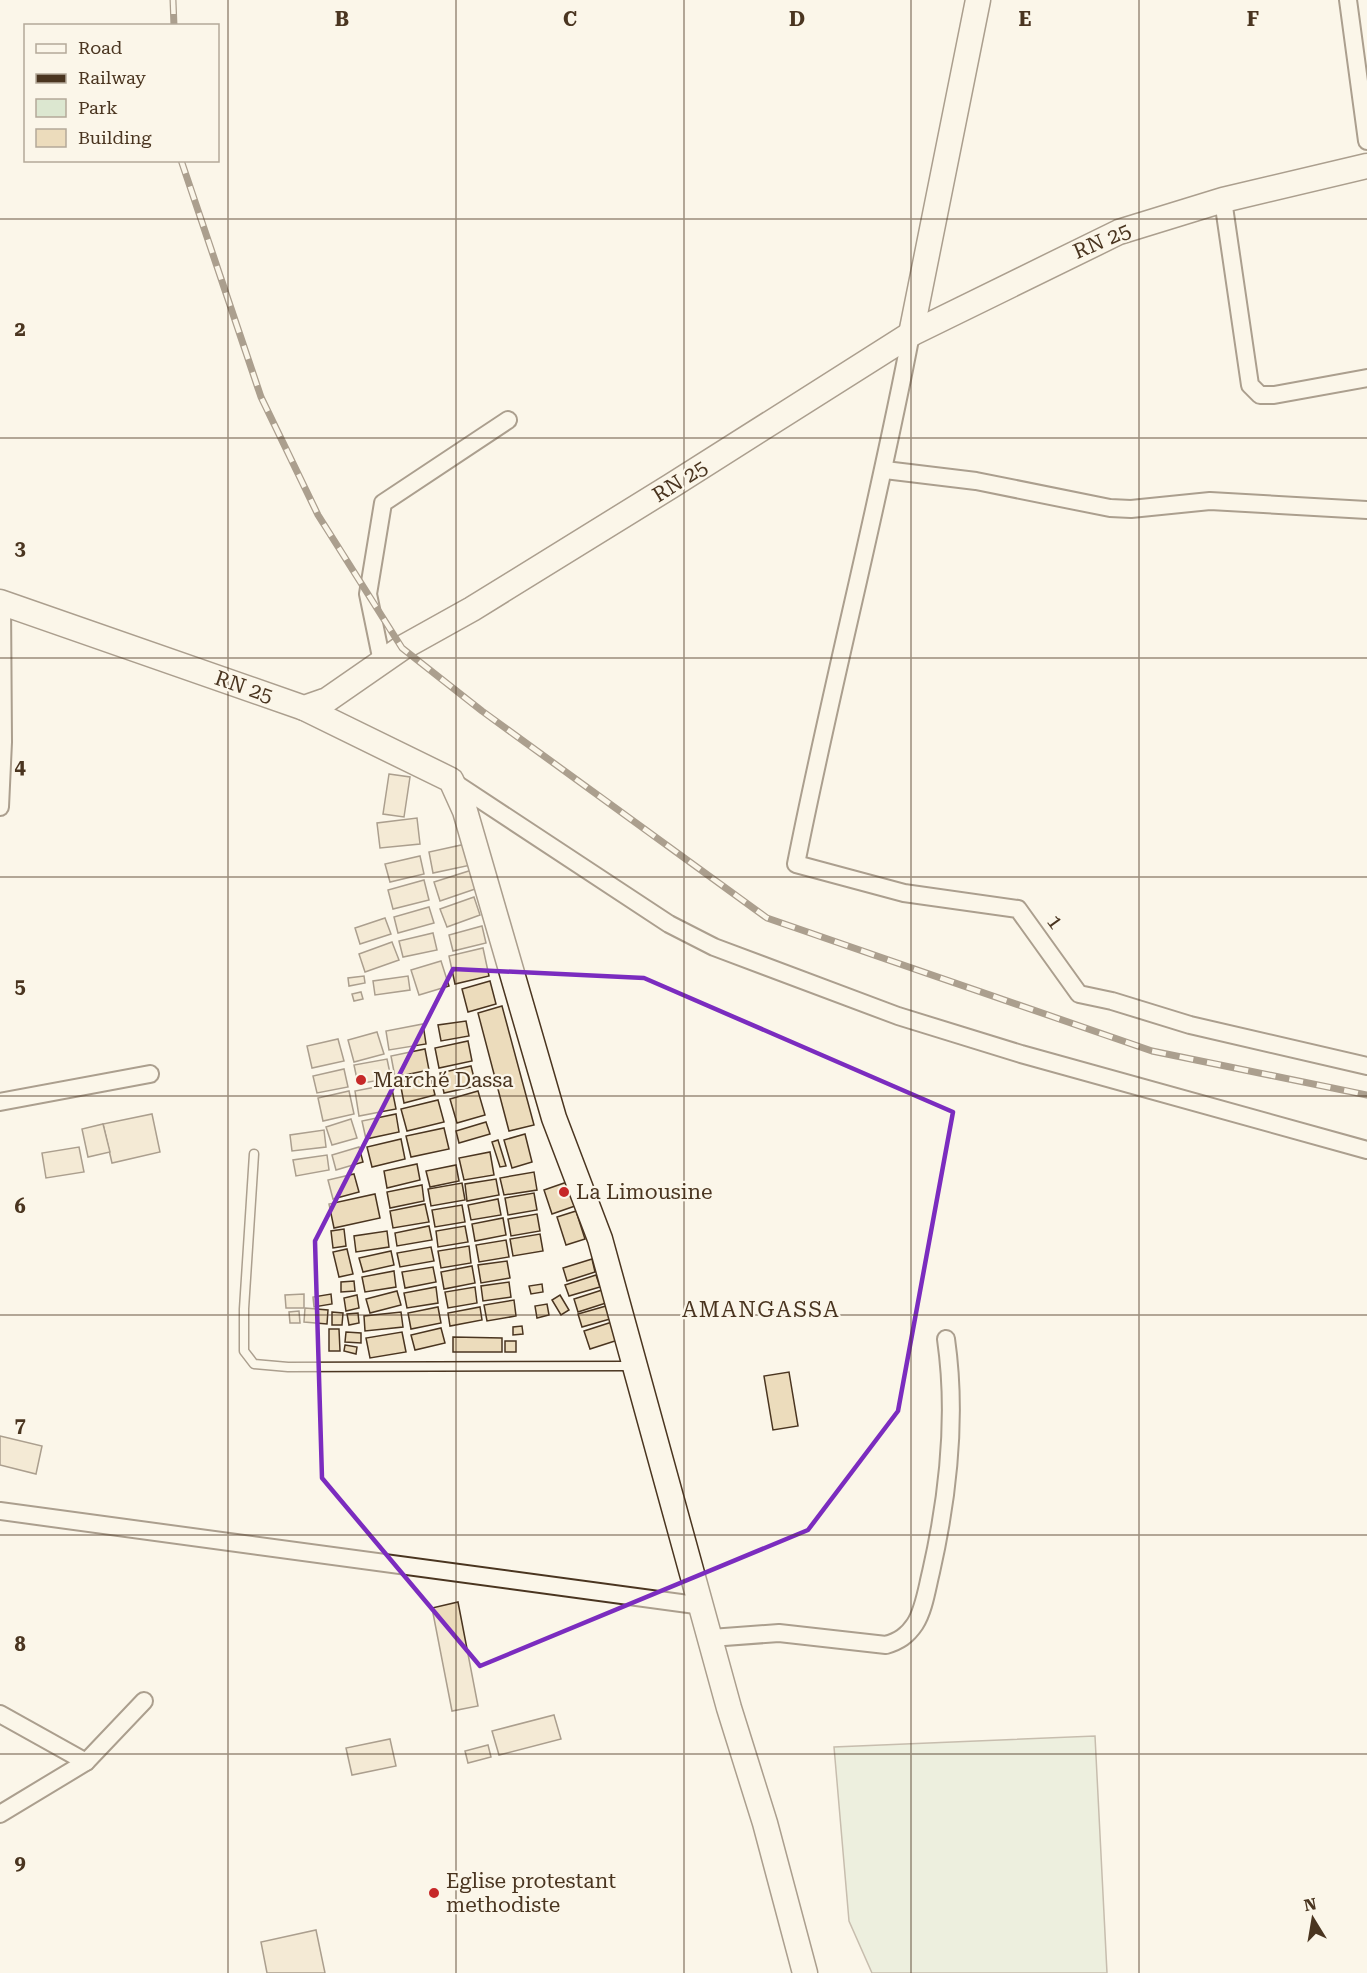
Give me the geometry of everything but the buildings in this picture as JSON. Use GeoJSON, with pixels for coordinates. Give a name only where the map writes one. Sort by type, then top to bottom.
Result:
{"type":"FeatureCollection","features":[{"type":"Feature","properties":{"kind":"main road"},"geometry":{"type":"LineString","coordinates":[[911,334],[978,0]]}},
{"type":"Feature","properties":{"kind":"main road","name":"RN 25"},"geometry":{"type":"LineString","coordinates":[[1,602],[304,708],[327,700],[382,663],[671,486],[911,334],[1119,232],[1222,200],[1367,166]]}},
{"type":"Feature","properties":{"kind":"main road"},"geometry":{"type":"LineString","coordinates":[[304,708],[451,780],[465,811],[554,1118],[600,1239],[703,1606],[729,1708],[765,1823],[804,1973]]}},
{"type":"Feature","properties":{"kind":"street"},"geometry":{"type":"LineString","coordinates":[[1348,0],[1367,141]]}},
{"type":"Feature","properties":{"kind":"street"},"geometry":{"type":"LineString","coordinates":[[1222,200],[1250,385],[1260,395],[1274,395],[1367,378]]}},
{"type":"Feature","properties":{"kind":"street"},"geometry":{"type":"LineString","coordinates":[[911,334],[885,470],[976,481],[1110,508],[1131,509],[1210,501],[1367,510]]}},
{"type":"Feature","properties":{"kind":"street"},"geometry":{"type":"LineString","coordinates":[[382,663],[368,594],[383,503],[508,420]]}},
{"type":"Feature","properties":{"kind":"street","name":"1"},"geometry":{"type":"LineString","coordinates":[[885,470],[818,756],[796,864],[904,893],[1018,909],[1079,994],[1112,1001],[1191,1025],[1367,1066]]}},
{"type":"Feature","properties":{"kind":"street"},"geometry":{"type":"LineString","coordinates":[[0,807],[3,742],[1,602]]}},
{"type":"Feature","properties":{"kind":"street"},"geometry":{"type":"LineString","coordinates":[[451,780],[669,924],[714,947],[898,1016],[987,1044],[1367,1150]]}},
{"type":"Feature","properties":{"kind":"street"},"geometry":{"type":"LineString","coordinates":[[0,1102],[150,1074]]}},
{"type":"Feature","properties":{"kind":"street"},"geometry":{"type":"LineString","coordinates":[[711,1638],[779,1633],[886,1645],[902,1640],[916,1623],[936,1549],[944,1494],[951,1419],[946,1339]]}},
{"type":"Feature","properties":{"kind":"street"},"geometry":{"type":"LineString","coordinates":[[0,1511],[703,1606]]}},
{"type":"Feature","properties":{"kind":"street"},"geometry":{"type":"LineString","coordinates":[[0,1814],[86,1762],[144,1701]]}},
{"type":"Feature","properties":{"kind":"street"},"geometry":{"type":"LineString","coordinates":[[0,1714],[86,1762]]}},
{"type":"Feature","properties":{"kind":"lane"},"geometry":{"type":"LineString","coordinates":[[254,1154],[244,1330],[244,1351],[254,1364],[288,1367],[636,1366]]}},
{"type":"Feature","properties":{"kind":"highlighted area"},"geometry":{"type":"Polygon","coordinates":[[[453,969],[644,978],[953,1112],[898,1411],[808,1530],[480,1666],[322,1478],[315,1241],[453,969]]]}},
{"type":"Feature","properties":{"kind":"green space"},"geometry":{"type":"Polygon","coordinates":[[[1095,1736],[1107,1973],[872,1973],[849,1921],[834,1747],[1095,1736]]]}},
{"type":"Feature","properties":{"kind":"railway"},"geometry":{"type":"LineString","coordinates":[[173,0],[174,24]]}},
{"type":"Feature","properties":{"kind":"railway"},"geometry":{"type":"LineString","coordinates":[[182,162],[261,397],[318,515],[402,648],[482,711],[767,918],[1152,1051],[1367,1095]]}},
{"type":"Feature","properties":{"kind":"place","name":"Marché Dassa"},"geometry":{"type":"Point","coordinates":[361,1080]}},
{"type":"Feature","properties":{"kind":"place","name":"La Limousine"},"geometry":{"type":"Point","coordinates":[564,1192]}},
{"type":"Feature","properties":{"kind":"place","name":"Eglise protestant methodiste"},"geometry":{"type":"Point","coordinates":[434,1893]}},
{"type":"Feature","properties":{"kind":"district","name":"AMANGASSA"},"geometry":{"type":"Point","coordinates":[761,1309]}}]}
